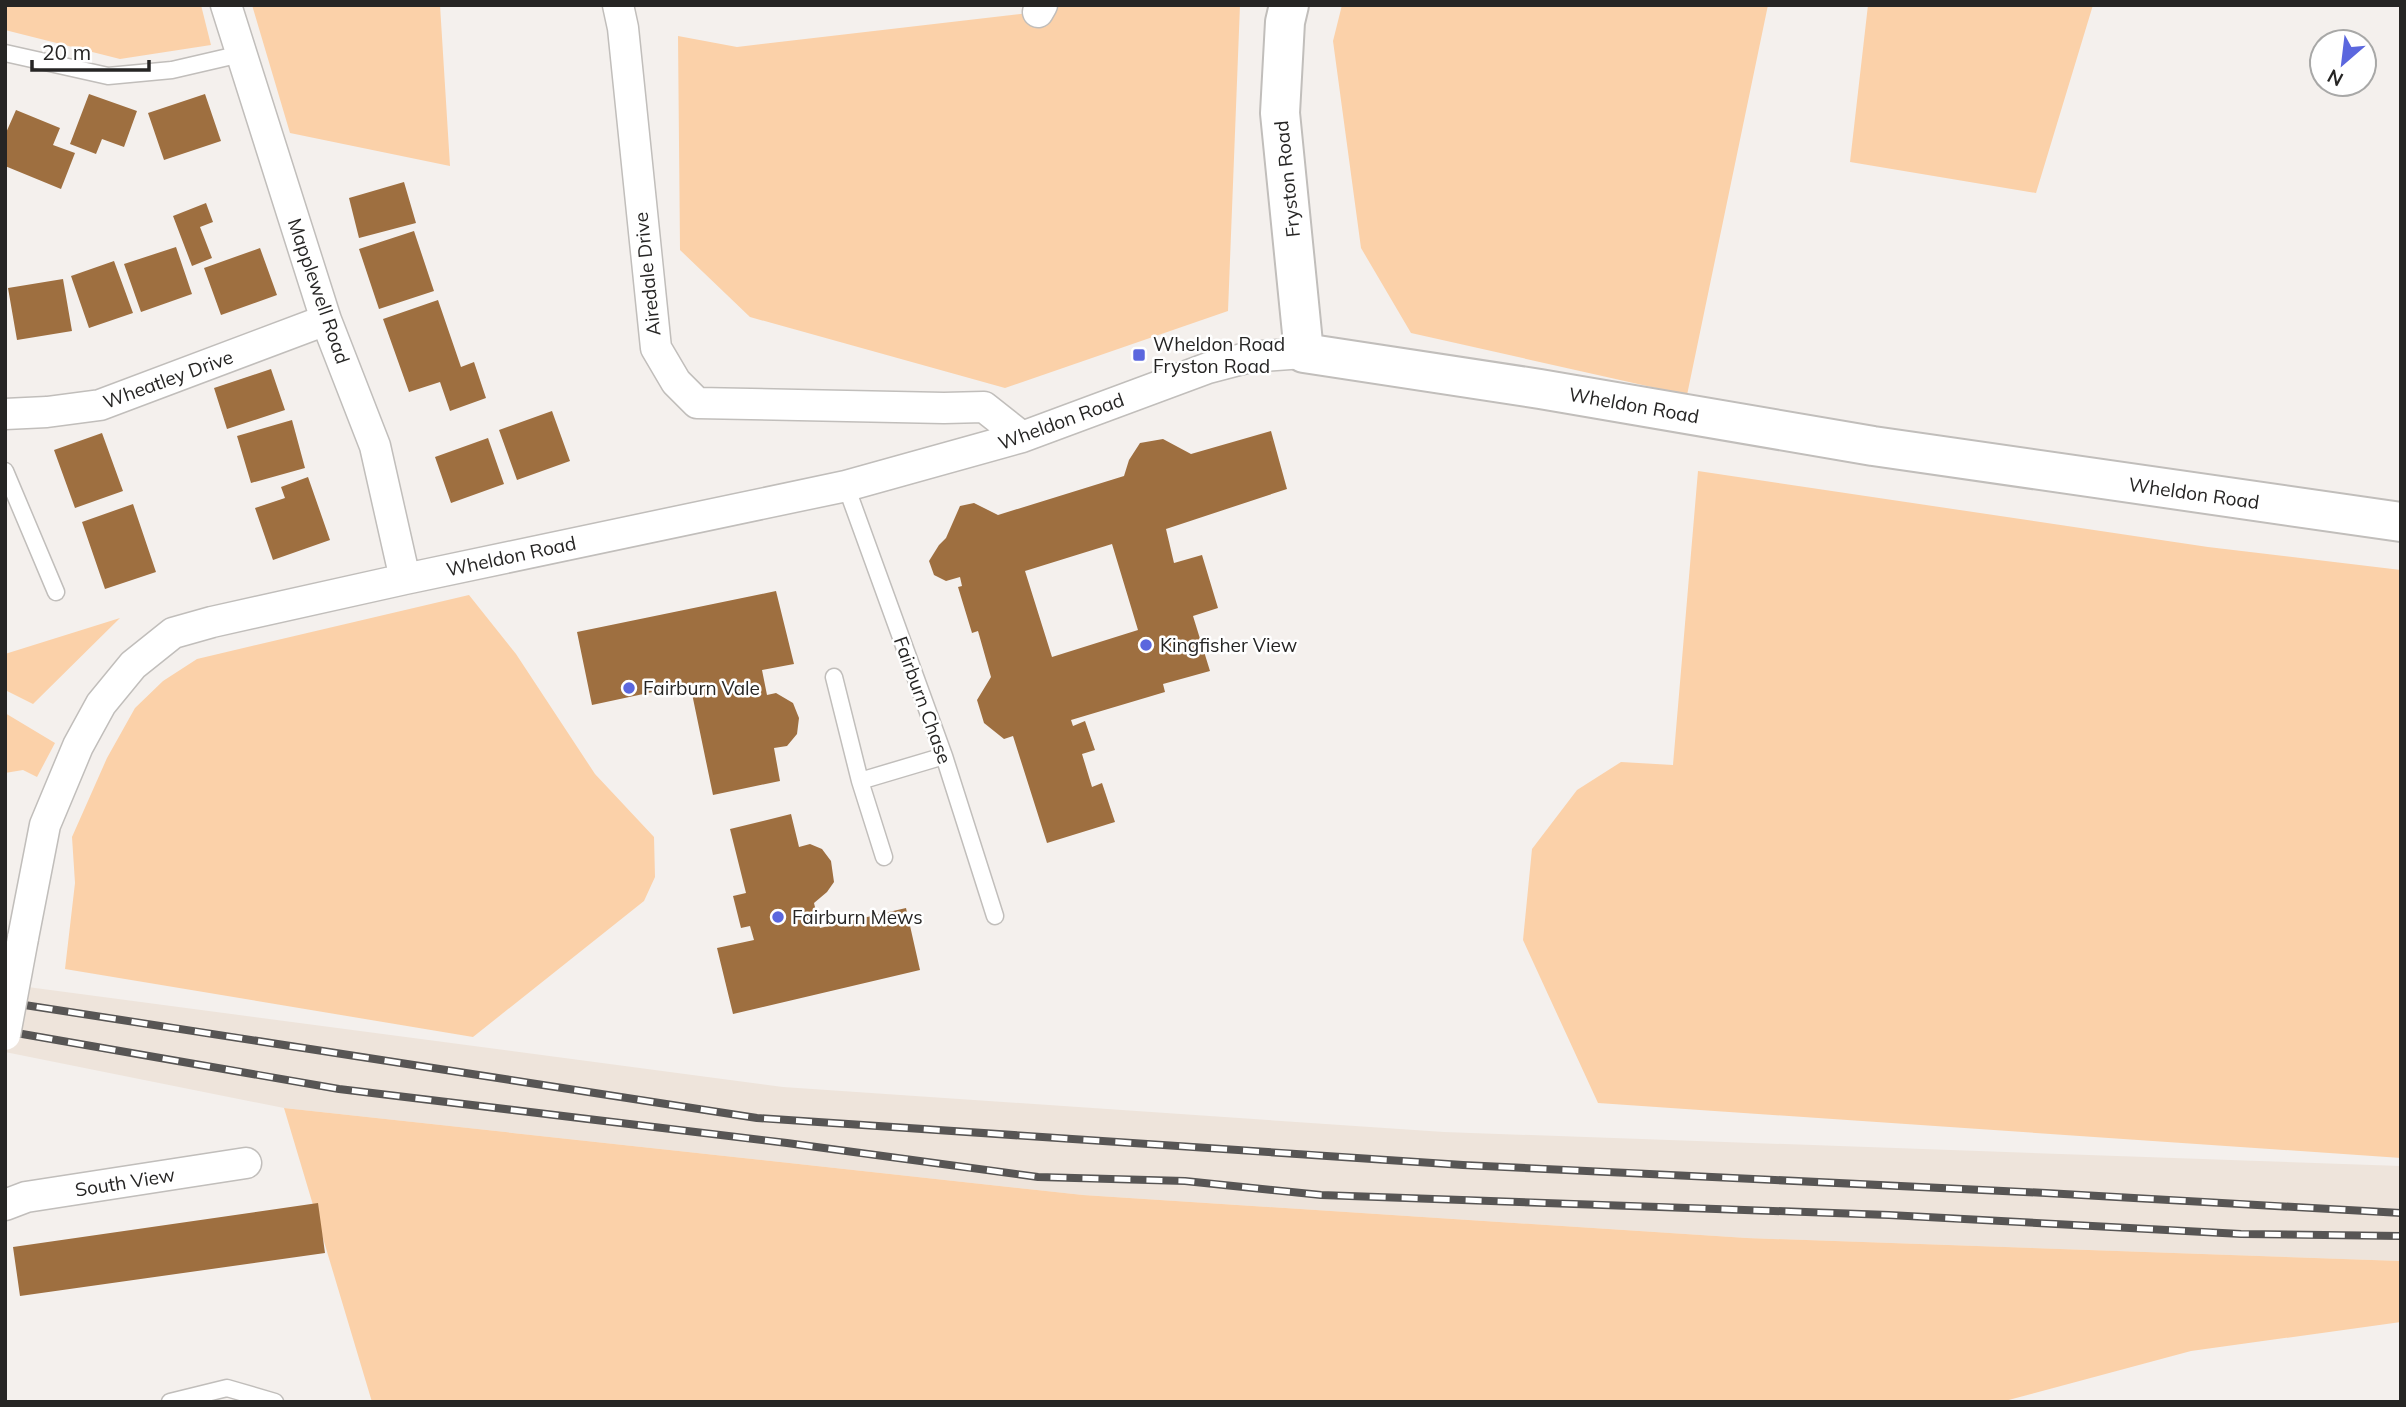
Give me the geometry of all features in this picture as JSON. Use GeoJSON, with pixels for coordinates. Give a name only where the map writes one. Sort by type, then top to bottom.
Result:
{"type":"FeatureCollection","features":[{"type":"Feature","properties":{"kind":"street","name":"Mapplewell Road"},"geometry":{"type":"LineString","coordinates":[[226,5],[326,320],[375,446],[405,579]]}},
{"type":"Feature","properties":{"kind":"street","name":"Airedale Drive"},"geometry":{"type":"LineString","coordinates":[[618,5],[623,28],[656,348],[676,382],[696,403],[984,407],[1022,437]]}},
{"type":"Feature","properties":{"kind":"street","name":"Fryston Road"},"geometry":{"type":"LineString","coordinates":[[1289,5],[1285,22],[1280,113],[1304,353]]}},
{"type":"Feature","properties":{"kind":"street","name":"Wheatley Drive"},"geometry":{"type":"LineString","coordinates":[[5,414],[100,405],[326,320]]}},
{"type":"Feature","properties":{"kind":"street","name":"Wheldon Road"},"geometry":{"type":"LineString","coordinates":[[5,1035],[45,825],[78,746],[102,704],[133,665],[173,633],[405,579],[846,485],[1022,437],[1208,368],[1250,357],[1304,353],[1540,389],[1873,446],[2401,522]]}},
{"type":"Feature","properties":{"kind":"street","name":"South View"},"geometry":{"type":"LineString","coordinates":[[5,1205],[26,1197],[246,1163]]}},
{"type":"Feature","properties":{"kind":"lane"},"geometry":{"type":"LineString","coordinates":[[5,53],[108,76],[172,70],[242,54]]}},
{"type":"Feature","properties":{"kind":"lane"},"geometry":{"type":"LineString","coordinates":[[5,471],[55,592]]}},
{"type":"Feature","properties":{"kind":"lane","name":"Fairburn Chase"},"geometry":{"type":"LineString","coordinates":[[846,485],[944,756],[995,916]]}},
{"type":"Feature","properties":{"kind":"lane"},"geometry":{"type":"LineString","coordinates":[[834,677],[860,781],[884,857]]}},
{"type":"Feature","properties":{"kind":"lane"},"geometry":{"type":"LineString","coordinates":[[860,781],[944,756]]}},
{"type":"Feature","properties":{"kind":"lane"},"geometry":{"type":"LineString","coordinates":[[170,1402],[227,1388],[275,1402]]}},
{"type":"Feature","properties":{"kind":"shaded area"},"geometry":{"type":"Polygon","coordinates":[[[5,5],[201,5],[211,45],[120,59],[5,30],[5,5]]]}},
{"type":"Feature","properties":{"kind":"shaded area"},"geometry":{"type":"Polygon","coordinates":[[[252,5],[440,5],[450,166],[290,133],[252,5]]]}},
{"type":"Feature","properties":{"kind":"shaded area"},"geometry":{"type":"Polygon","coordinates":[[[1042,5],[1240,5],[1228,311],[1005,388],[750,317],[680,250],[678,36],[737,47],[1038,12],[1042,5]]]}},
{"type":"Feature","properties":{"kind":"shaded area"},"geometry":{"type":"Polygon","coordinates":[[[1342,5],[1768,5],[1687,395],[1411,333],[1361,248],[1333,41],[1342,5]]]}},
{"type":"Feature","properties":{"kind":"shaded area"},"geometry":{"type":"Polygon","coordinates":[[[1868,5],[2093,5],[2036,193],[1850,162],[1868,5]]]}},
{"type":"Feature","properties":{"kind":"shaded area"},"geometry":{"type":"Polygon","coordinates":[[[1698,471],[2208,547],[2401,570],[2401,1158],[1598,1103],[1523,940],[1532,849],[1577,790],[1621,762],[1673,765],[1698,471]]]}},
{"type":"Feature","properties":{"kind":"shaded area"},"geometry":{"type":"Polygon","coordinates":[[[469,595],[516,654],[595,774],[654,837],[655,877],[644,901],[473,1037],[65,969],[75,883],[72,837],[107,758],[135,708],[163,681],[197,659],[469,595]]]}},
{"type":"Feature","properties":{"kind":"shaded area"},"geometry":{"type":"Polygon","coordinates":[[[120,618],[33,704],[5,690],[5,654],[120,618]]]}},
{"type":"Feature","properties":{"kind":"shaded area"},"geometry":{"type":"Polygon","coordinates":[[[5,713],[55,743],[37,777],[23,770],[5,773],[5,713]]]}},
{"type":"Feature","properties":{"kind":"shaded area"},"geometry":{"type":"Polygon","coordinates":[[[5,984],[783,1087],[1444,1132],[2401,1166],[2401,1261],[1747,1238],[1083,1195],[284,1108],[5,1052],[5,984]]]}},
{"type":"Feature","properties":{"kind":"shaded area"},"geometry":{"type":"Polygon","coordinates":[[[284,1108],[1083,1195],[1747,1238],[2401,1261],[2401,1322],[2191,1351],[2001,1402],[372,1402],[284,1108]]]}},
{"type":"Feature","properties":{"kind":"building"},"geometry":{"type":"Polygon","coordinates":[[[89,94],[137,111],[124,147],[102,139],[96,154],[70,144],[89,94]]]}},
{"type":"Feature","properties":{"kind":"building"},"geometry":{"type":"Polygon","coordinates":[[[205,94],[221,141],[164,160],[148,113],[205,94]]]}},
{"type":"Feature","properties":{"kind":"building"},"geometry":{"type":"Polygon","coordinates":[[[16,110],[60,128],[53,145],[75,153],[61,189],[5,166],[5,135],[16,110]]]}},
{"type":"Feature","properties":{"kind":"building"},"geometry":{"type":"Polygon","coordinates":[[[404,182],[416,223],[359,238],[349,198],[404,182]]]}},
{"type":"Feature","properties":{"kind":"building"},"geometry":{"type":"Polygon","coordinates":[[[206,203],[213,222],[200,227],[212,258],[192,266],[173,216],[206,203]]]}},
{"type":"Feature","properties":{"kind":"building"},"geometry":{"type":"Polygon","coordinates":[[[414,231],[434,291],[379,309],[359,249],[414,231]]]}},
{"type":"Feature","properties":{"kind":"building"},"geometry":{"type":"Polygon","coordinates":[[[176,247],[192,294],[141,312],[124,264],[176,247]]]}},
{"type":"Feature","properties":{"kind":"building"},"geometry":{"type":"Polygon","coordinates":[[[260,248],[277,295],[221,315],[204,268],[260,248]]]}},
{"type":"Feature","properties":{"kind":"building"},"geometry":{"type":"Polygon","coordinates":[[[114,261],[133,313],[89,328],[71,276],[114,261]]]}},
{"type":"Feature","properties":{"kind":"building"},"geometry":{"type":"Polygon","coordinates":[[[63,279],[72,331],[17,340],[8,288],[63,279]]]}},
{"type":"Feature","properties":{"kind":"building"},"geometry":{"type":"Polygon","coordinates":[[[438,300],[461,367],[474,362],[486,398],[450,411],[440,382],[409,392],[383,319],[438,300]]]}},
{"type":"Feature","properties":{"kind":"building"},"geometry":{"type":"Polygon","coordinates":[[[271,369],[285,410],[227,429],[214,388],[271,369]]]}},
{"type":"Feature","properties":{"kind":"building"},"geometry":{"type":"Polygon","coordinates":[[[552,411],[570,461],[517,480],[499,430],[552,411]]]}},
{"type":"Feature","properties":{"kind":"building"},"geometry":{"type":"Polygon","coordinates":[[[292,420],[305,468],[251,483],[237,436],[292,420]]]}},
{"type":"Feature","properties":{"kind":"building","name":"Kingfisher View"},"geometry":{"type":"Polygon","coordinates":[[[1271,431],[1287,489],[1166,529],[1174,563],[1202,555],[1218,608],[1193,616],[1210,671],[1163,684],[1165,692],[1071,720],[1073,726],[1085,721],[1095,750],[1082,754],[1092,787],[1102,783],[1115,822],[1047,843],[1013,736],[1004,739],[984,723],[977,700],[991,677],[978,631],[972,633],[958,587],[962,586],[960,577],[946,581],[934,575],[929,561],[946,538],[960,506],[974,503],[998,515],[1124,476],[1129,460],[1140,443],[1163,439],[1191,454],[1271,431]],[[1112,544],[1025,571],[1052,657],[1138,630],[1112,544]]]}},
{"type":"Feature","properties":{"kind":"building"},"geometry":{"type":"Polygon","coordinates":[[[102,433],[123,491],[75,508],[54,450],[102,433]]]}},
{"type":"Feature","properties":{"kind":"building"},"geometry":{"type":"Polygon","coordinates":[[[488,438],[504,484],[451,503],[435,457],[488,438]]]}},
{"type":"Feature","properties":{"kind":"building"},"geometry":{"type":"Polygon","coordinates":[[[308,477],[330,540],[273,560],[255,508],[285,498],[281,487],[308,477]]]}},
{"type":"Feature","properties":{"kind":"building"},"geometry":{"type":"Polygon","coordinates":[[[133,504],[156,572],[105,589],[82,522],[133,504]]]}},
{"type":"Feature","properties":{"kind":"building","name":"Fairburn Vale"},"geometry":{"type":"Polygon","coordinates":[[[776,591],[794,664],[762,670],[767,695],[776,693],[793,703],[799,718],[797,734],[787,746],[774,748],[780,781],[713,795],[690,684],[592,705],[577,632],[776,591]]]}},
{"type":"Feature","properties":{"kind":"building","name":"Fairburn Mews"},"geometry":{"type":"Polygon","coordinates":[[[791,814],[799,847],[810,844],[822,849],[831,861],[834,882],[814,903],[820,928],[906,908],[920,970],[733,1014],[717,948],[754,940],[750,926],[741,928],[733,896],[746,893],[730,829],[791,814]]]}},
{"type":"Feature","properties":{"kind":"building"},"geometry":{"type":"Polygon","coordinates":[[[318,1203],[325,1253],[20,1296],[13,1247],[318,1203]]]}},
{"type":"Feature","properties":{"kind":"railway"},"geometry":{"type":"LineString","coordinates":[[5,1002],[757,1118],[1463,1165],[2401,1213]]}},
{"type":"Feature","properties":{"kind":"railway"},"geometry":{"type":"LineString","coordinates":[[5,1031],[339,1089],[787,1143],[1038,1177],[1185,1181],[1321,1195],[1889,1215],[2241,1234],[2401,1236]]}},
{"type":"Feature","properties":{"kind":"place","name":"Wheldon Road Fryston Road"},"geometry":{"type":"Point","coordinates":[1139,355]}},
{"type":"Feature","properties":{"kind":"place","name":"Kingfisher View"},"geometry":{"type":"Point","coordinates":[1146,645]}},
{"type":"Feature","properties":{"kind":"place","name":"Fairburn Vale"},"geometry":{"type":"Point","coordinates":[629,688]}},
{"type":"Feature","properties":{"kind":"place","name":"Fairburn Mews"},"geometry":{"type":"Point","coordinates":[778,917]}}]}
